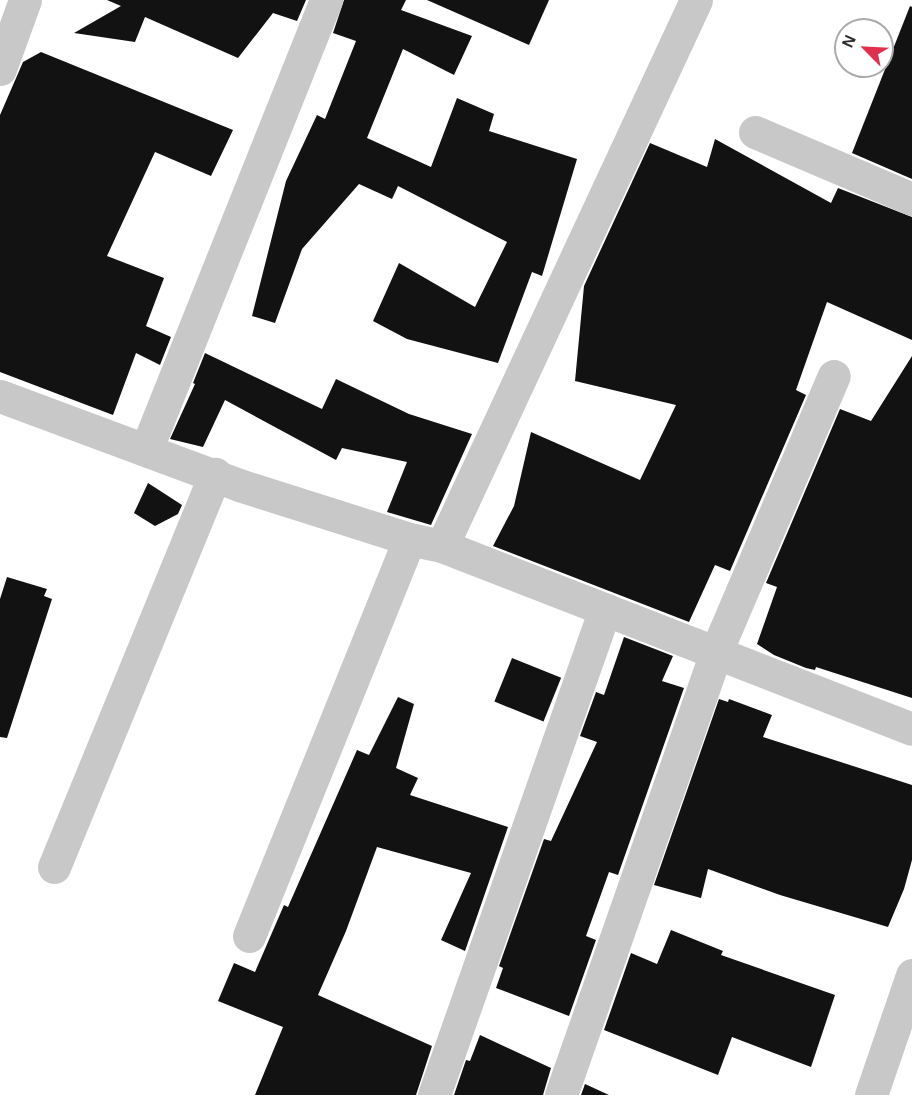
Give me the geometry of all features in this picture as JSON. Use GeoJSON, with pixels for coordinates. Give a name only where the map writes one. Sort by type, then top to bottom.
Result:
{"type":"FeatureCollection","features":[{"type":"Feature","properties":{"kind":"street"},"geometry":{"type":"LineString","coordinates":[[0,69],[25,0]]}},
{"type":"Feature","properties":{"kind":"street"},"geometry":{"type":"LineString","coordinates":[[146,450],[326,0]]}},
{"type":"Feature","properties":{"kind":"street"},"geometry":{"type":"LineString","coordinates":[[442,546],[696,0]]}},
{"type":"Feature","properties":{"kind":"street"},"geometry":{"type":"LineString","coordinates":[[755,132],[912,200]]}},
{"type":"Feature","properties":{"kind":"street"},"geometry":{"type":"LineString","coordinates":[[561,1095],[716,652],[834,376]]}},
{"type":"Feature","properties":{"kind":"street"},"geometry":{"type":"LineString","coordinates":[[0,396],[215,474],[239,485],[409,539],[442,546],[912,729]]}},
{"type":"Feature","properties":{"kind":"street"},"geometry":{"type":"LineString","coordinates":[[54,867],[215,474]]}},
{"type":"Feature","properties":{"kind":"street"},"geometry":{"type":"LineString","coordinates":[[249,936],[409,539]]}},
{"type":"Feature","properties":{"kind":"street"},"geometry":{"type":"LineString","coordinates":[[434,1095],[605,609]]}},
{"type":"Feature","properties":{"kind":"street"},"geometry":{"type":"LineString","coordinates":[[871,1095],[912,975]]}},
{"type":"Feature","properties":{"kind":"building"},"geometry":{"type":"Polygon","coordinates":[[[107,0],[306,0],[297,21],[273,13],[238,58],[145,17],[135,42],[74,33],[121,6],[107,0]]]}},
{"type":"Feature","properties":{"kind":"building"},"geometry":{"type":"Polygon","coordinates":[[[344,0],[406,0],[401,10],[472,36],[454,75],[403,49],[367,138],[431,167],[457,98],[494,114],[489,131],[577,159],[542,276],[532,272],[498,363],[407,339],[373,321],[399,263],[475,307],[507,242],[398,186],[392,199],[359,184],[302,249],[275,323],[252,316],[286,181],[317,115],[325,119],[356,41],[333,33],[344,0]]]}},
{"type":"Feature","properties":{"kind":"building"},"geometry":{"type":"Polygon","coordinates":[[[427,0],[549,0],[529,45],[427,0]]]}},
{"type":"Feature","properties":{"kind":"building"},"geometry":{"type":"Polygon","coordinates":[[[910,6],[912,7],[912,179],[852,153],[882,78],[894,78],[894,47],[910,6]]]}},
{"type":"Feature","properties":{"kind":"building"},"geometry":{"type":"Polygon","coordinates":[[[41,52],[233,130],[211,176],[155,152],[107,256],[164,278],[146,326],[171,337],[160,365],[136,353],[113,415],[0,372],[0,115],[23,62],[41,52]]]}},
{"type":"Feature","properties":{"kind":"building"},"geometry":{"type":"Polygon","coordinates":[[[715,139],[831,203],[838,188],[912,217],[912,340],[827,302],[796,390],[806,395],[730,571],[715,565],[689,622],[493,546],[514,506],[531,432],[640,480],[676,405],[575,381],[584,286],[650,143],[707,167],[715,139]]]}},
{"type":"Feature","properties":{"kind":"building"},"geometry":{"type":"Polygon","coordinates":[[[205,353],[322,409],[336,379],[409,414],[472,434],[431,525],[387,512],[407,462],[342,448],[336,460],[225,400],[203,447],[170,439],[195,384],[193,383],[205,353]]]}},
{"type":"Feature","properties":{"kind":"building"},"geometry":{"type":"Polygon","coordinates":[[[912,356],[912,698],[816,667],[815,670],[806,668],[774,655],[757,644],[777,587],[766,583],[840,409],[871,421],[912,356]]]}},
{"type":"Feature","properties":{"kind":"building"},"geometry":{"type":"Polygon","coordinates":[[[148,483],[182,505],[178,514],[155,526],[134,513],[148,483]]]}},
{"type":"Feature","properties":{"kind":"building"},"geometry":{"type":"Polygon","coordinates":[[[7,577],[47,589],[44,596],[52,599],[7,738],[0,737],[0,599],[7,577]]]}},
{"type":"Feature","properties":{"kind":"building"},"geometry":{"type":"Polygon","coordinates":[[[624,637],[673,656],[662,681],[684,688],[618,875],[609,872],[586,936],[596,940],[569,1016],[496,988],[503,968],[499,966],[544,839],[551,841],[597,742],[580,736],[596,692],[604,695],[624,637]]]}},
{"type":"Feature","properties":{"kind":"building"},"geometry":{"type":"Polygon","coordinates":[[[512,658],[561,678],[544,721],[494,702],[512,658]]]}},
{"type":"Feature","properties":{"kind":"building"},"geometry":{"type":"Polygon","coordinates":[[[398,697],[414,704],[396,768],[418,778],[410,795],[508,827],[465,951],[441,940],[471,873],[377,847],[346,931],[318,995],[432,1046],[416,1095],[255,1095],[283,1027],[218,1001],[234,963],[255,972],[284,905],[288,907],[357,750],[369,755],[398,697]]]}},
{"type":"Feature","properties":{"kind":"building"},"geometry":{"type":"Polygon","coordinates":[[[719,699],[728,702],[729,699],[772,715],[763,737],[912,785],[912,860],[904,889],[888,927],[780,895],[708,869],[701,898],[654,885],[719,699]]]}},
{"type":"Feature","properties":{"kind":"building"},"geometry":{"type":"Polygon","coordinates":[[[671,930],[723,951],[721,955],[835,995],[811,1067],[732,1037],[718,1075],[604,1030],[631,953],[657,964],[671,930]]]}},
{"type":"Feature","properties":{"kind":"building"},"geometry":{"type":"Polygon","coordinates":[[[480,1035],[551,1068],[543,1095],[454,1095],[466,1060],[470,1061],[480,1035]]]}},
{"type":"Feature","properties":{"kind":"building"},"geometry":{"type":"Polygon","coordinates":[[[585,1084],[609,1095],[581,1095],[585,1084]]]}}]}
